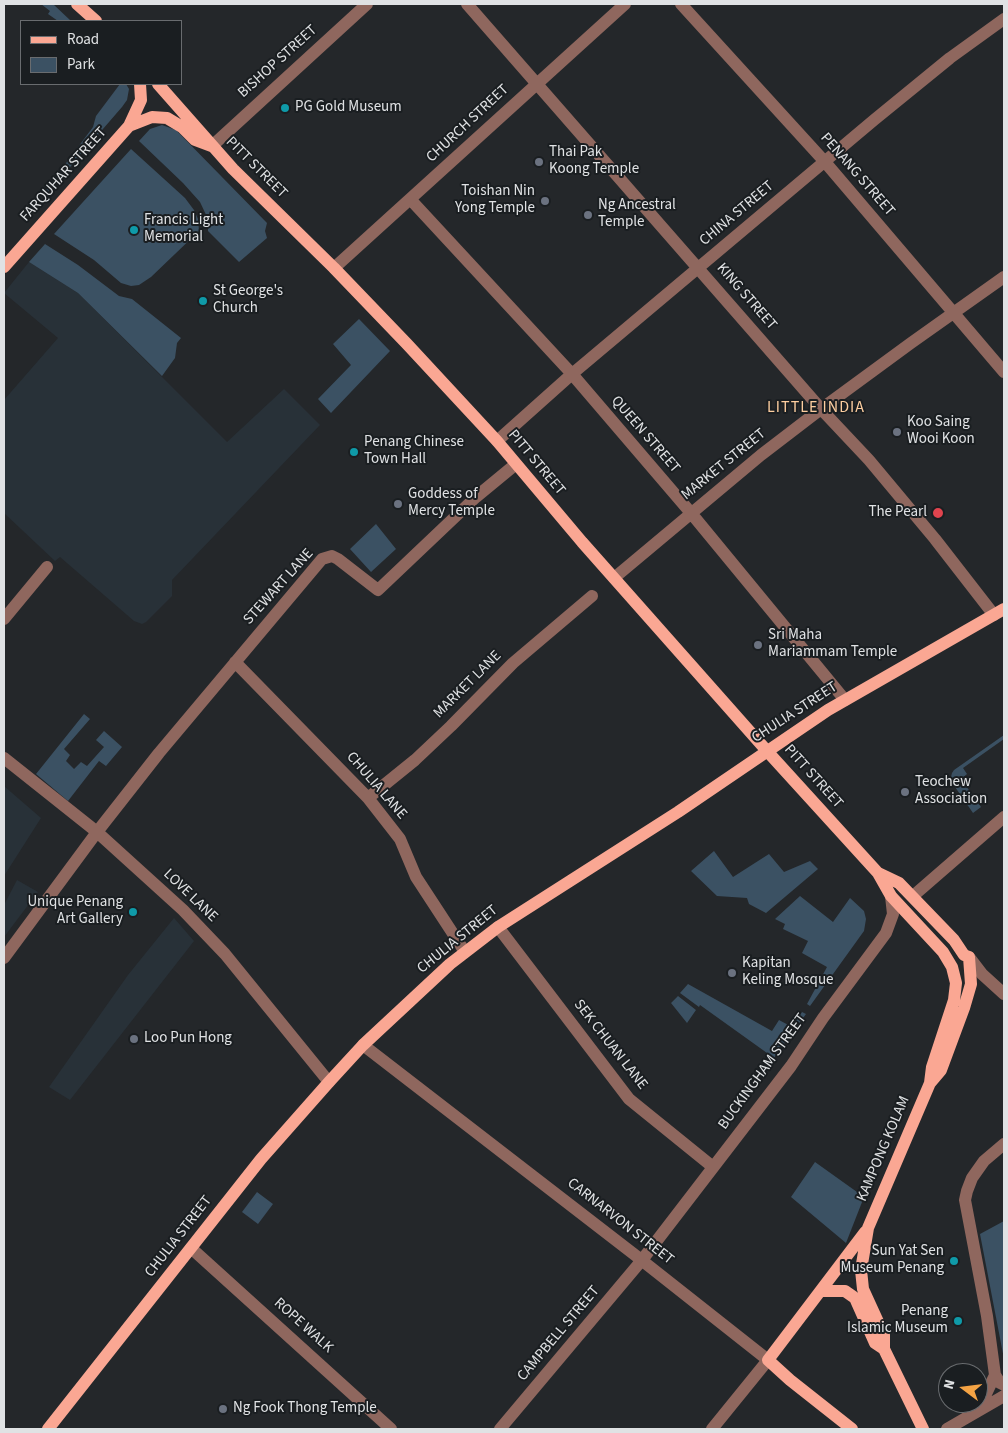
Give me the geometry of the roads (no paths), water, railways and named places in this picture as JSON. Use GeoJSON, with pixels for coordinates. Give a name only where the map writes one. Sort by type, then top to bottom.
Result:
{"type":"FeatureCollection","features":[{"type":"Feature","properties":{"kind":"main road"},"geometry":{"type":"LineString","coordinates":[[77,4],[95,20]]}},
{"type":"Feature","properties":{"kind":"main road","name":"FARQUHAR STREET"},"geometry":{"type":"LineString","coordinates":[[4,267],[129,126],[141,100],[140,85]]}},
{"type":"Feature","properties":{"kind":"main road","name":"PITT STREET"},"geometry":{"type":"LineString","coordinates":[[159,85],[212,146],[334,268],[497,441],[614,578],[878,873],[891,896],[944,952],[952,967],[956,983],[954,1000],[932,1067],[930,1083]]}},
{"type":"Feature","properties":{"kind":"main road","name":"FARQUHAR STREET"},"geometry":{"type":"LineString","coordinates":[[129,126],[152,117],[168,118],[182,127],[195,140],[212,146]]}},
{"type":"Feature","properties":{"kind":"main road","name":"CHULIA STREET"},"geometry":{"type":"LineString","coordinates":[[48,1429],[262,1159],[329,1082],[363,1046],[465,952],[498,927],[678,812],[845,700],[999,612]]}},
{"type":"Feature","properties":{"kind":"main road","name":"PITT STREET"},"geometry":{"type":"LineString","coordinates":[[878,873],[899,883],[954,940],[964,955],[969,957]]}},
{"type":"Feature","properties":{"kind":"main road"},"geometry":{"type":"LineString","coordinates":[[930,1083],[941,1070],[964,1008],[971,984],[969,957]]}},
{"type":"Feature","properties":{"kind":"main road","name":"KAMPONG KOLAM"},"geometry":{"type":"LineString","coordinates":[[868,1228],[930,1083]]}},
{"type":"Feature","properties":{"kind":"main road"},"geometry":{"type":"LineString","coordinates":[[768,1360],[868,1228]]}},
{"type":"Feature","properties":{"kind":"main road"},"geometry":{"type":"LineString","coordinates":[[868,1228],[862,1265],[862,1282],[884,1335],[884,1349],[923,1429]]}},
{"type":"Feature","properties":{"kind":"main road"},"geometry":{"type":"LineString","coordinates":[[822,1290],[845,1291],[855,1298],[875,1342],[884,1349]]}},
{"type":"Feature","properties":{"kind":"main road","name":"CARNARVON STREET"},"geometry":{"type":"LineString","coordinates":[[768,1360],[852,1429]]}},
{"type":"Feature","properties":{"kind":"street","name":"BISHOP STREET"},"geometry":{"type":"LineString","coordinates":[[212,146],[367,4]]}},
{"type":"Feature","properties":{"kind":"street","name":"KING STREET"},"geometry":{"type":"LineString","coordinates":[[467,4],[699,267],[821,409],[869,460],[999,612]]}},
{"type":"Feature","properties":{"kind":"street","name":"CHURCH STREET"},"geometry":{"type":"LineString","coordinates":[[334,268],[625,4]]}},
{"type":"Feature","properties":{"kind":"street","name":"PENANG STREET"},"geometry":{"type":"LineString","coordinates":[[681,4],[825,162],[1004,372]]}},
{"type":"Feature","properties":{"kind":"street","name":"CHINA STREET"},"geometry":{"type":"LineString","coordinates":[[497,441],[572,374],[950,58],[1004,20]]}},
{"type":"Feature","properties":{"kind":"street","name":"QUEEN STREET"},"geometry":{"type":"LineString","coordinates":[[410,199],[572,374],[691,513],[845,700]]}},
{"type":"Feature","properties":{"kind":"street","name":"MARKET STREET"},"geometry":{"type":"LineString","coordinates":[[614,578],[761,455],[821,409],[1004,277]]}},
{"type":"Feature","properties":{"kind":"street","name":"STEWART LANE"},"geometry":{"type":"LineString","coordinates":[[4,958],[97,832],[235,662],[322,560],[332,556],[338,559],[378,590],[476,498],[516,464]]}},
{"type":"Feature","properties":{"kind":"street"},"geometry":{"type":"LineString","coordinates":[[4,620],[47,567]]}},
{"type":"Feature","properties":{"kind":"street","name":"MARKET LANE"},"geometry":{"type":"LineString","coordinates":[[368,798],[415,760],[513,663],[592,596]]}},
{"type":"Feature","properties":{"kind":"street","name":"CHULIA LANE"},"geometry":{"type":"LineString","coordinates":[[235,662],[368,798],[400,839],[416,877],[465,952]]}},
{"type":"Feature","properties":{"kind":"street","name":"LOVE LANE"},"geometry":{"type":"LineString","coordinates":[[4,758],[97,832],[202,929],[253,988],[329,1082]]}},
{"type":"Feature","properties":{"kind":"street"},"geometry":{"type":"LineString","coordinates":[[912,896],[1004,817]]}},
{"type":"Feature","properties":{"kind":"street","name":"BUCKINGHAM STREET"},"geometry":{"type":"LineString","coordinates":[[642,1260],[791,1066],[823,1018],[886,933],[893,914],[891,896]]}},
{"type":"Feature","properties":{"kind":"street","name":"SEK CHUAN LANE"},"geometry":{"type":"LineString","coordinates":[[498,927],[629,1100],[713,1167]]}},
{"type":"Feature","properties":{"kind":"street","name":"PITT STREET"},"geometry":{"type":"LineString","coordinates":[[969,957],[982,974],[1004,994]]}},
{"type":"Feature","properties":{"kind":"street","name":"CARNARVON STREET"},"geometry":{"type":"LineString","coordinates":[[363,1046],[642,1260],[768,1360]]}},
{"type":"Feature","properties":{"kind":"street"},"geometry":{"type":"LineString","coordinates":[[1004,1144],[984,1161],[972,1178],[966,1191],[995,1374],[1004,1385]]}},
{"type":"Feature","properties":{"kind":"street","name":"ROPE WALK"},"geometry":{"type":"LineString","coordinates":[[191,1248],[391,1429]]}},
{"type":"Feature","properties":{"kind":"street","name":"CAMPBELL STREET"},"geometry":{"type":"LineString","coordinates":[[500,1429],[642,1260]]}},
{"type":"Feature","properties":{"kind":"street"},"geometry":{"type":"LineString","coordinates":[[712,1429],[768,1360]]}},
{"type":"Feature","properties":{"kind":"street"},"geometry":{"type":"LineString","coordinates":[[971,1415],[986,1394],[995,1374]]}},
{"type":"Feature","properties":{"kind":"street"},"geometry":{"type":"LineString","coordinates":[[947,1429],[1004,1396]]}},
{"type":"Feature","properties":{"kind":"place","name":"PG Gold Museum"},"geometry":{"type":"Point","coordinates":[285,108]}},
{"type":"Feature","properties":{"kind":"place","name":"Thai Pak Koong Temple"},"geometry":{"type":"Point","coordinates":[539,162]}},
{"type":"Feature","properties":{"kind":"place","name":"Toishan Nin Yong Temple"},"geometry":{"type":"Point","coordinates":[545,201]}},
{"type":"Feature","properties":{"kind":"place","name":"Ng Ancestral Temple"},"geometry":{"type":"Point","coordinates":[588,215]}},
{"type":"Feature","properties":{"kind":"place","name":"Francis Light Memorial"},"geometry":{"type":"Point","coordinates":[134,230]}},
{"type":"Feature","properties":{"kind":"place","name":"St George's Church"},"geometry":{"type":"Point","coordinates":[203,301]}},
{"type":"Feature","properties":{"kind":"place","name":"Koo Saing Wooi Koon"},"geometry":{"type":"Point","coordinates":[897,432]}},
{"type":"Feature","properties":{"kind":"place","name":"Penang Chinese Town Hall"},"geometry":{"type":"Point","coordinates":[354,452]}},
{"type":"Feature","properties":{"kind":"place","name":"Goddess of Mercy Temple"},"geometry":{"type":"Point","coordinates":[398,504]}},
{"type":"Feature","properties":{"kind":"place","name":"The Pearl"},"geometry":{"type":"Point","coordinates":[938,513]}},
{"type":"Feature","properties":{"kind":"place","name":"Sri Maha Mariammam Temple"},"geometry":{"type":"Point","coordinates":[758,645]}},
{"type":"Feature","properties":{"kind":"place","name":"Teochew Association"},"geometry":{"type":"Point","coordinates":[905,792]}},
{"type":"Feature","properties":{"kind":"place","name":"Unique Penang Art Gallery"},"geometry":{"type":"Point","coordinates":[133,912]}},
{"type":"Feature","properties":{"kind":"place","name":"Kapitan Keling Mosque"},"geometry":{"type":"Point","coordinates":[732,973]}},
{"type":"Feature","properties":{"kind":"place","name":"Loo Pun Hong"},"geometry":{"type":"Point","coordinates":[134,1039]}},
{"type":"Feature","properties":{"kind":"place","name":"Sun Yat Sen Museum Penang"},"geometry":{"type":"Point","coordinates":[954,1261]}},
{"type":"Feature","properties":{"kind":"place","name":"Penang Islamic Museum"},"geometry":{"type":"Point","coordinates":[958,1321]}},
{"type":"Feature","properties":{"kind":"place","name":"Ng Fook Thong Temple"},"geometry":{"type":"Point","coordinates":[223,1409]}},
{"type":"Feature","properties":{"kind":"district","name":"LITTLE INDIA"},"geometry":{"type":"Point","coordinates":[816,408]}}]}
